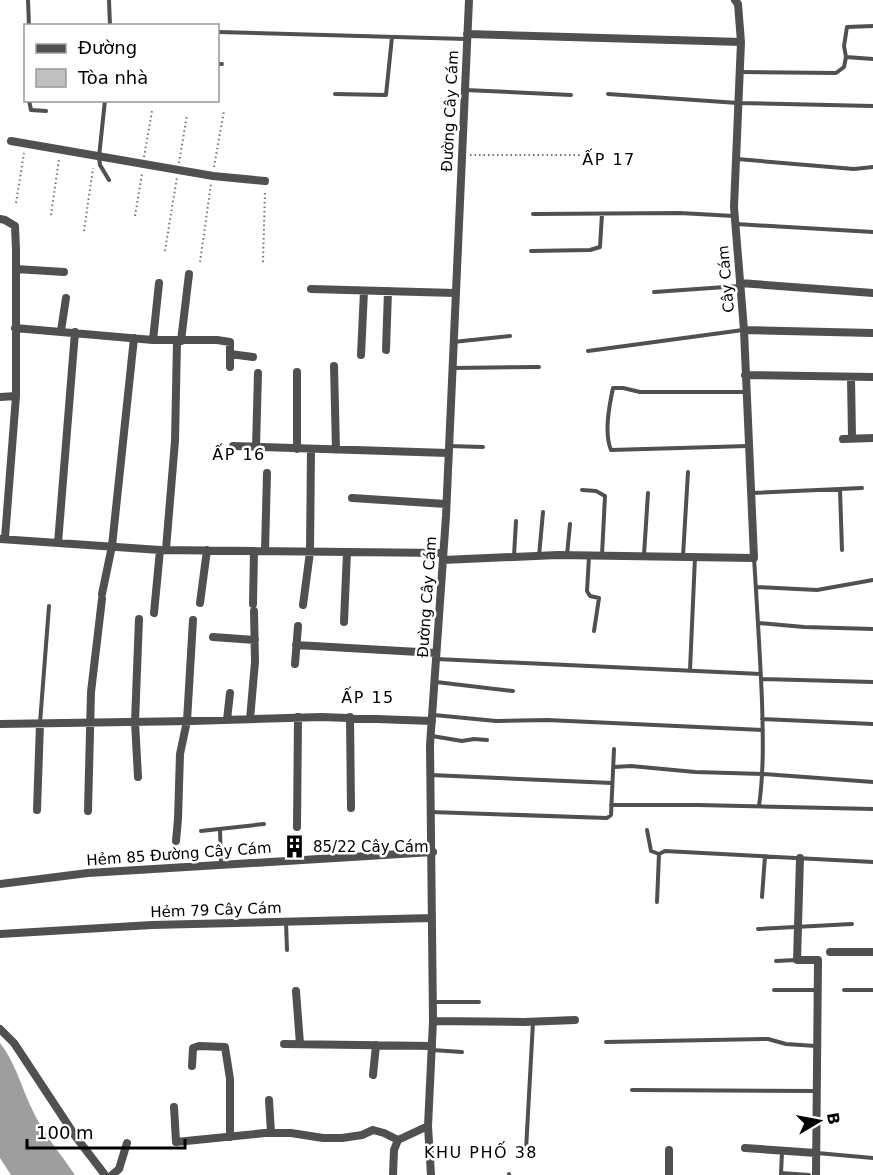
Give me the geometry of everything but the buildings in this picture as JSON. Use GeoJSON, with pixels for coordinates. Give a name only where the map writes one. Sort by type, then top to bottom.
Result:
{"type":"FeatureCollection","features":[{"type":"Feature","properties":{"kind":"street","name":"Đường Cây Cám"},"geometry":{"type":"LineString","coordinates":[[431,1175],[428,1126],[433,1021],[431,736],[446,504],[469,0]]}},
{"type":"Feature","properties":{"kind":"street","name":"Cây Cám"},"geometry":{"type":"LineString","coordinates":[[735,0],[738,3],[741,42],[734,220],[744,330],[754,558]]}},
{"type":"Feature","properties":{"kind":"street"},"geometry":{"type":"LineString","coordinates":[[467,37],[741,42]]}},
{"type":"Feature","properties":{"kind":"street"},"geometry":{"type":"LineString","coordinates":[[11,141],[213,176],[265,181]]}},
{"type":"Feature","properties":{"kind":"street"},"geometry":{"type":"LineString","coordinates":[[0,219],[15,226],[16,269],[16,396],[3,539],[163,549],[513,558],[567,555],[754,558]]}},
{"type":"Feature","properties":{"kind":"street"},"geometry":{"type":"LineString","coordinates":[[16,269],[64,272]]}},
{"type":"Feature","properties":{"kind":"street"},"geometry":{"type":"LineString","coordinates":[[154,613],[175,441],[179,341],[189,274]]}},
{"type":"Feature","properties":{"kind":"street"},"geometry":{"type":"LineString","coordinates":[[153,340],[159,283]]}},
{"type":"Feature","properties":{"kind":"street"},"geometry":{"type":"LineString","coordinates":[[740,284],[873,293]]}},
{"type":"Feature","properties":{"kind":"street"},"geometry":{"type":"LineString","coordinates":[[311,289],[455,293]]}},
{"type":"Feature","properties":{"kind":"street"},"geometry":{"type":"LineString","coordinates":[[361,355],[364,291]]}},
{"type":"Feature","properties":{"kind":"street"},"geometry":{"type":"LineString","coordinates":[[386,350],[388,291]]}},
{"type":"Feature","properties":{"kind":"street"},"geometry":{"type":"LineString","coordinates":[[61,331],[66,298]]}},
{"type":"Feature","properties":{"kind":"street"},"geometry":{"type":"LineString","coordinates":[[15,328],[153,340],[230,342],[230,367]]}},
{"type":"Feature","properties":{"kind":"street"},"geometry":{"type":"LineString","coordinates":[[744,330],[873,333]]}},
{"type":"Feature","properties":{"kind":"street"},"geometry":{"type":"LineString","coordinates":[[58,543],[75,332]]}},
{"type":"Feature","properties":{"kind":"street"},"geometry":{"type":"LineString","coordinates":[[88,811],[91,692],[102,597],[112,546],[134,338]]}},
{"type":"Feature","properties":{"kind":"street"},"geometry":{"type":"LineString","coordinates":[[230,354],[253,357]]}},
{"type":"Feature","properties":{"kind":"street"},"geometry":{"type":"LineString","coordinates":[[334,366],[336,450]]}},
{"type":"Feature","properties":{"kind":"street"},"geometry":{"type":"LineString","coordinates":[[297,372],[297,448]]}},
{"type":"Feature","properties":{"kind":"street"},"geometry":{"type":"LineString","coordinates":[[256,447],[258,373]]}},
{"type":"Feature","properties":{"kind":"street"},"geometry":{"type":"LineString","coordinates":[[745,375],[873,377]]}},
{"type":"Feature","properties":{"kind":"street"},"geometry":{"type":"LineString","coordinates":[[851,377],[848,439],[873,438]]}},
{"type":"Feature","properties":{"kind":"street"},"geometry":{"type":"LineString","coordinates":[[0,397],[16,396]]}},
{"type":"Feature","properties":{"kind":"street"},"geometry":{"type":"LineString","coordinates":[[233,446],[336,450],[448,449]]}},
{"type":"Feature","properties":{"kind":"street"},"geometry":{"type":"LineString","coordinates":[[303,605],[310,552],[311,449]]}},
{"type":"Feature","properties":{"kind":"street"},"geometry":{"type":"LineString","coordinates":[[266,551],[267,473]]}},
{"type":"Feature","properties":{"kind":"street"},"geometry":{"type":"LineString","coordinates":[[352,498],[446,504]]}},
{"type":"Feature","properties":{"kind":"street"},"geometry":{"type":"LineString","coordinates":[[200,603],[207,550]]}},
{"type":"Feature","properties":{"kind":"street"},"geometry":{"type":"LineString","coordinates":[[250,719],[255,640],[254,551]]}},
{"type":"Feature","properties":{"kind":"street"},"geometry":{"type":"LineString","coordinates":[[344,622],[347,552]]}},
{"type":"Feature","properties":{"kind":"street"},"geometry":{"type":"LineString","coordinates":[[138,777],[135,722],[139,619]]}},
{"type":"Feature","properties":{"kind":"street"},"geometry":{"type":"LineString","coordinates":[[176,841],[180,754],[187,721],[193,620]]}},
{"type":"Feature","properties":{"kind":"street"},"geometry":{"type":"LineString","coordinates":[[295,664],[298,626]]}},
{"type":"Feature","properties":{"kind":"street"},"geometry":{"type":"LineString","coordinates":[[213,637],[255,640]]}},
{"type":"Feature","properties":{"kind":"street"},"geometry":{"type":"LineString","coordinates":[[296,645],[436,656]]}},
{"type":"Feature","properties":{"kind":"street"},"geometry":{"type":"LineString","coordinates":[[227,720],[230,693]]}},
{"type":"Feature","properties":{"kind":"street"},"geometry":{"type":"LineString","coordinates":[[0,724],[298,717],[433,718]]}},
{"type":"Feature","properties":{"kind":"street"},"geometry":{"type":"LineString","coordinates":[[297,827],[298,717]]}},
{"type":"Feature","properties":{"kind":"street"},"geometry":{"type":"LineString","coordinates":[[350,717],[351,808]]}},
{"type":"Feature","properties":{"kind":"street"},"geometry":{"type":"LineString","coordinates":[[37,810],[40,724]]}},
{"type":"Feature","properties":{"kind":"street","name":"Hẻm 85 Đường Cây Cám"},"geometry":{"type":"LineString","coordinates":[[0,884],[88,873],[433,852]]}},
{"type":"Feature","properties":{"kind":"street"},"geometry":{"type":"LineString","coordinates":[[800,858],[797,960],[818,960],[816,1175]]}},
{"type":"Feature","properties":{"kind":"street","name":"Hẻm 79 Cây Cám"},"geometry":{"type":"LineString","coordinates":[[0,934],[152,925],[432,918]]}},
{"type":"Feature","properties":{"kind":"street"},"geometry":{"type":"LineString","coordinates":[[830,952],[873,952]]}},
{"type":"Feature","properties":{"kind":"street"},"geometry":{"type":"LineString","coordinates":[[296,991],[300,1044]]}},
{"type":"Feature","properties":{"kind":"street"},"geometry":{"type":"LineString","coordinates":[[433,1021],[575,1020]]}},
{"type":"Feature","properties":{"kind":"street"},"geometry":{"type":"LineString","coordinates":[[0,1029],[14,1043],[76,1137],[105,1175]]}},
{"type":"Feature","properties":{"kind":"street"},"geometry":{"type":"LineString","coordinates":[[284,1044],[432,1048]]}},
{"type":"Feature","properties":{"kind":"street"},"geometry":{"type":"LineString","coordinates":[[373,1075],[376,1045]]}},
{"type":"Feature","properties":{"kind":"street"},"geometry":{"type":"LineString","coordinates":[[192,1066],[193,1048],[199,1046],[225,1047],[230,1079],[230,1137]]}},
{"type":"Feature","properties":{"kind":"street"},"geometry":{"type":"LineString","coordinates":[[269,1100],[271,1133]]}},
{"type":"Feature","properties":{"kind":"street"},"geometry":{"type":"LineString","coordinates":[[174,1107],[176,1142],[271,1133],[342,1138],[373,1131],[384,1133],[398,1140]]}},
{"type":"Feature","properties":{"kind":"street"},"geometry":{"type":"LineString","coordinates":[[393,1175],[394,1150],[398,1140],[428,1126]]}},
{"type":"Feature","properties":{"kind":"street"},"geometry":{"type":"LineString","coordinates":[[112,1175],[119,1169],[127,1143]]}},
{"type":"Feature","properties":{"kind":"street"},"geometry":{"type":"LineString","coordinates":[[745,1148],[816,1153]]}},
{"type":"Feature","properties":{"kind":"street"},"geometry":{"type":"LineString","coordinates":[[669,1150],[669,1175]]}},
{"type":"Feature","properties":{"kind":"lane"},"geometry":{"type":"LineString","coordinates":[[28,0],[29,24]]}},
{"type":"Feature","properties":{"kind":"lane"},"geometry":{"type":"LineString","coordinates":[[109,0],[110,24]]}},
{"type":"Feature","properties":{"kind":"lane"},"geometry":{"type":"LineString","coordinates":[[740,72],[836,74],[844,68],[847,27],[873,26]]}},
{"type":"Feature","properties":{"kind":"lane"},"geometry":{"type":"LineString","coordinates":[[219,32],[467,37]]}},
{"type":"Feature","properties":{"kind":"lane"},"geometry":{"type":"LineString","coordinates":[[335,94],[386,95],[392,37]]}},
{"type":"Feature","properties":{"kind":"lane"},"geometry":{"type":"LineString","coordinates":[[846,57],[873,59]]}},
{"type":"Feature","properties":{"kind":"lane"},"geometry":{"type":"LineString","coordinates":[[464,90],[571,95]]}},
{"type":"Feature","properties":{"kind":"lane"},"geometry":{"type":"LineString","coordinates":[[608,94],[738,103],[873,106]]}},
{"type":"Feature","properties":{"kind":"lane"},"geometry":{"type":"LineString","coordinates":[[29,102],[32,110],[46,111]]}},
{"type":"Feature","properties":{"kind":"lane"},"geometry":{"type":"LineString","coordinates":[[105,102],[97,157],[109,180]]}},
{"type":"Feature","properties":{"kind":"lane"},"geometry":{"type":"LineString","coordinates":[[736,159],[854,169],[873,167]]}},
{"type":"Feature","properties":{"kind":"lane"},"geometry":{"type":"LineString","coordinates":[[533,214],[680,213],[873,232]]}},
{"type":"Feature","properties":{"kind":"lane"},"geometry":{"type":"LineString","coordinates":[[531,251],[590,250],[600,247],[602,214]]}},
{"type":"Feature","properties":{"kind":"lane"},"geometry":{"type":"LineString","coordinates":[[654,292],[740,284]]}},
{"type":"Feature","properties":{"kind":"lane"},"geometry":{"type":"LineString","coordinates":[[588,351],[744,330]]}},
{"type":"Feature","properties":{"kind":"lane"},"geometry":{"type":"LineString","coordinates":[[453,342],[510,336]]}},
{"type":"Feature","properties":{"kind":"lane"},"geometry":{"type":"LineString","coordinates":[[452,368],[539,368]]}},
{"type":"Feature","properties":{"kind":"lane"},"geometry":{"type":"LineString","coordinates":[[746,392],[640,392],[623,387],[613,388],[608,443],[611,450],[749,446]]}},
{"type":"Feature","properties":{"kind":"lane"},"geometry":{"type":"LineString","coordinates":[[448,449],[483,447]]}},
{"type":"Feature","properties":{"kind":"lane"},"geometry":{"type":"LineString","coordinates":[[683,556],[688,472]]}},
{"type":"Feature","properties":{"kind":"lane"},"geometry":{"type":"LineString","coordinates":[[751,493],[862,488]]}},
{"type":"Feature","properties":{"kind":"lane"},"geometry":{"type":"LineString","coordinates":[[582,490],[596,491],[605,496],[602,555]]}},
{"type":"Feature","properties":{"kind":"lane"},"geometry":{"type":"LineString","coordinates":[[840,490],[842,550]]}},
{"type":"Feature","properties":{"kind":"lane"},"geometry":{"type":"LineString","coordinates":[[644,555],[648,493]]}},
{"type":"Feature","properties":{"kind":"lane"},"geometry":{"type":"LineString","coordinates":[[539,557],[543,512]]}},
{"type":"Feature","properties":{"kind":"lane"},"geometry":{"type":"LineString","coordinates":[[513,558],[516,521]]}},
{"type":"Feature","properties":{"kind":"lane"},"geometry":{"type":"LineString","coordinates":[[567,555],[570,524]]}},
{"type":"Feature","properties":{"kind":"lane"},"geometry":{"type":"LineString","coordinates":[[590,555],[587,591],[590,596],[598,598],[594,631]]}},
{"type":"Feature","properties":{"kind":"lane"},"geometry":{"type":"LineString","coordinates":[[690,670],[695,557]]}},
{"type":"Feature","properties":{"kind":"lane"},"geometry":{"type":"LineString","coordinates":[[754,558],[758,587],[764,774],[759,806]]}},
{"type":"Feature","properties":{"kind":"lane"},"geometry":{"type":"LineString","coordinates":[[758,587],[817,590],[873,580]]}},
{"type":"Feature","properties":{"kind":"lane"},"geometry":{"type":"LineString","coordinates":[[40,724],[49,606]]}},
{"type":"Feature","properties":{"kind":"lane"},"geometry":{"type":"LineString","coordinates":[[759,623],[804,627],[873,628]]}},
{"type":"Feature","properties":{"kind":"lane"},"geometry":{"type":"LineString","coordinates":[[436,656],[873,682]]}},
{"type":"Feature","properties":{"kind":"lane"},"geometry":{"type":"LineString","coordinates":[[435,681],[513,691]]}},
{"type":"Feature","properties":{"kind":"lane"},"geometry":{"type":"LineString","coordinates":[[433,718],[496,721],[547,720],[763,730]]}},
{"type":"Feature","properties":{"kind":"lane"},"geometry":{"type":"LineString","coordinates":[[762,719],[873,724]]}},
{"type":"Feature","properties":{"kind":"lane"},"geometry":{"type":"LineString","coordinates":[[431,736],[462,741],[487,740]]}},
{"type":"Feature","properties":{"kind":"lane"},"geometry":{"type":"LineString","coordinates":[[431,812],[596,819],[609,817],[614,750]]}},
{"type":"Feature","properties":{"kind":"lane"},"geometry":{"type":"LineString","coordinates":[[614,767],[631,766],[873,782]]}},
{"type":"Feature","properties":{"kind":"lane"},"geometry":{"type":"LineString","coordinates":[[431,775],[612,783]]}},
{"type":"Feature","properties":{"kind":"lane"},"geometry":{"type":"LineString","coordinates":[[611,805],[873,809]]}},
{"type":"Feature","properties":{"kind":"lane"},"geometry":{"type":"LineString","coordinates":[[201,831],[264,824]]}},
{"type":"Feature","properties":{"kind":"lane"},"geometry":{"type":"LineString","coordinates":[[220,829],[221,865]]}},
{"type":"Feature","properties":{"kind":"lane"},"geometry":{"type":"LineString","coordinates":[[647,830],[651,851],[659,854]]}},
{"type":"Feature","properties":{"kind":"lane"},"geometry":{"type":"LineString","coordinates":[[659,854],[665,850],[873,862]]}},
{"type":"Feature","properties":{"kind":"lane"},"geometry":{"type":"LineString","coordinates":[[657,902],[659,854]]}},
{"type":"Feature","properties":{"kind":"lane"},"geometry":{"type":"LineString","coordinates":[[762,897],[765,856]]}},
{"type":"Feature","properties":{"kind":"lane"},"geometry":{"type":"LineString","coordinates":[[286,922],[287,950]]}},
{"type":"Feature","properties":{"kind":"lane"},"geometry":{"type":"LineString","coordinates":[[758,929],[852,924]]}},
{"type":"Feature","properties":{"kind":"lane"},"geometry":{"type":"LineString","coordinates":[[776,961],[797,960]]}},
{"type":"Feature","properties":{"kind":"lane"},"geometry":{"type":"LineString","coordinates":[[774,990],[818,990]]}},
{"type":"Feature","properties":{"kind":"lane"},"geometry":{"type":"LineString","coordinates":[[844,990],[873,990]]}},
{"type":"Feature","properties":{"kind":"lane"},"geometry":{"type":"LineString","coordinates":[[433,1002],[478,1002]]}},
{"type":"Feature","properties":{"kind":"lane"},"geometry":{"type":"LineString","coordinates":[[526,1150],[533,1021]]}},
{"type":"Feature","properties":{"kind":"lane"},"geometry":{"type":"LineString","coordinates":[[606,1042],[768,1039],[786,1044],[817,1046]]}},
{"type":"Feature","properties":{"kind":"lane"},"geometry":{"type":"LineString","coordinates":[[432,1048],[462,1052]]}},
{"type":"Feature","properties":{"kind":"lane"},"geometry":{"type":"LineString","coordinates":[[632,1090],[817,1091]]}},
{"type":"Feature","properties":{"kind":"lane"},"geometry":{"type":"LineString","coordinates":[[782,1151],[781,1174],[809,1175]]}},
{"type":"Feature","properties":{"kind":"lane"},"geometry":{"type":"LineString","coordinates":[[816,1153],[873,1158]]}},
{"type":"Feature","properties":{"kind":"path"},"geometry":{"type":"LineString","coordinates":[[135,216],[152,111]]}},
{"type":"Feature","properties":{"kind":"path"},"geometry":{"type":"LineString","coordinates":[[200,262],[224,111]]}},
{"type":"Feature","properties":{"kind":"path"},"geometry":{"type":"LineString","coordinates":[[165,251],[187,115]]}},
{"type":"Feature","properties":{"kind":"path"},"geometry":{"type":"LineString","coordinates":[[16,203],[25,144]]}},
{"type":"Feature","properties":{"kind":"path"},"geometry":{"type":"LineString","coordinates":[[51,215],[60,150]]}},
{"type":"Feature","properties":{"kind":"path"},"geometry":{"type":"LineString","coordinates":[[462,154],[582,155]]}},
{"type":"Feature","properties":{"kind":"path"},"geometry":{"type":"LineString","coordinates":[[84,231],[97,157]]}},
{"type":"Feature","properties":{"kind":"path"},"geometry":{"type":"LineString","coordinates":[[263,262],[265,181]]}},
{"type":"Feature","properties":{"kind":"shaded area"},"geometry":{"type":"Polygon","coordinates":[[[0,1043],[14,1066],[40,1125],[75,1175],[11,1175],[0,1158],[0,1043]]]}},
{"type":"Feature","properties":{"kind":"place","name":"85/22 Cây Cám"},"geometry":{"type":"Point","coordinates":[295,847]}},
{"type":"Feature","properties":{"kind":"district","name":"ẤP 17"},"geometry":{"type":"Point","coordinates":[609,159]}},
{"type":"Feature","properties":{"kind":"district","name":"ẤP 16"},"geometry":{"type":"Point","coordinates":[239,454]}},
{"type":"Feature","properties":{"kind":"district","name":"ẤP 15"},"geometry":{"type":"Point","coordinates":[368,697]}},
{"type":"Feature","properties":{"kind":"district","name":"KHU PHỐ 38"},"geometry":{"type":"Point","coordinates":[481,1152]}}]}
